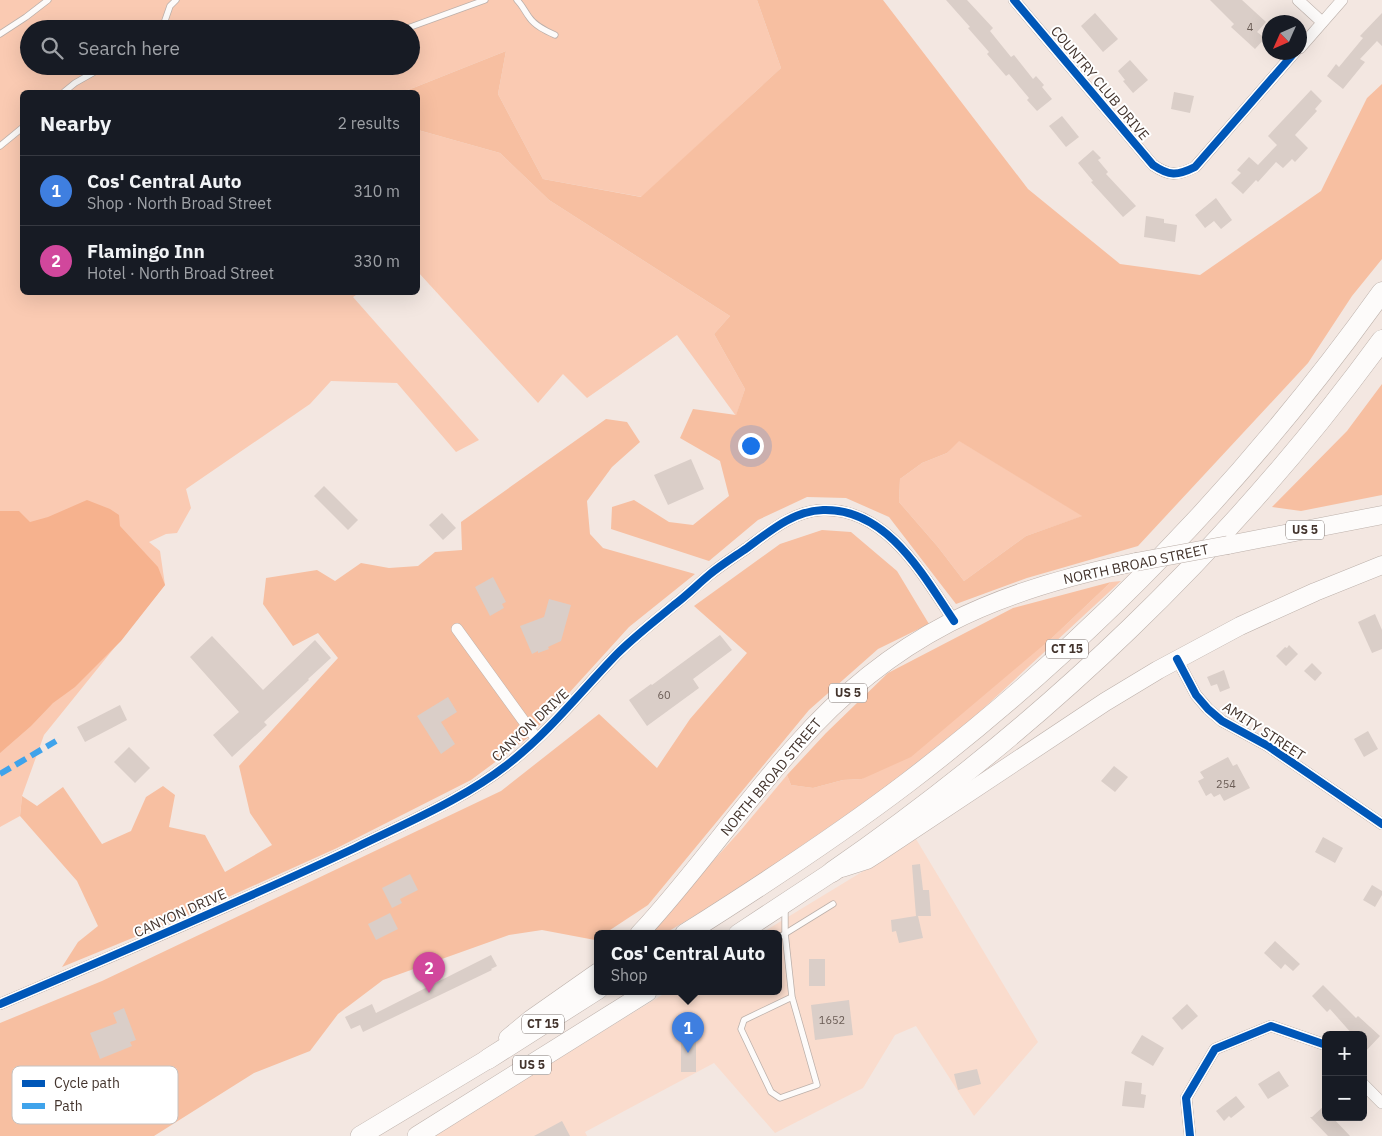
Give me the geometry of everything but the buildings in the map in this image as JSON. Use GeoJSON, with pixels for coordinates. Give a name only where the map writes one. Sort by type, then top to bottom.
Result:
{"type":"FeatureCollection","features":[{"type":"Feature","properties":{"kind":"highway","name":"CT 15"},"geometry":{"type":"LineString","coordinates":[[692,930],[805,856],[886,799],[979,726],[1072,644],[1155,564],[1240,472],[1314,382],[1382,292]]}},
{"type":"Feature","properties":{"kind":"highway","name":"CT 15"},"geometry":{"type":"LineString","coordinates":[[832,872],[908,817],[996,748],[1056,697],[1122,636],[1184,574],[1260,492],[1325,414],[1382,340]]}},
{"type":"Feature","properties":{"kind":"highway"},"geometry":{"type":"LineString","coordinates":[[744,930],[832,872]]}},
{"type":"Feature","properties":{"kind":"highway","name":"CT 15"},"geometry":{"type":"LineString","coordinates":[[488,1059],[594,993]]}},
{"type":"Feature","properties":{"kind":"highway","name":"US 5"},"geometry":{"type":"LineString","coordinates":[[417,1136],[641,995]]}},
{"type":"Feature","properties":{"kind":"highway","name":"US 5"},"geometry":{"type":"LineString","coordinates":[[360,1136],[488,1059]]}},
{"type":"Feature","properties":{"kind":"main road","name":"NORTH BROAD STREET"},"geometry":{"type":"LineString","coordinates":[[642,930],[673,895],[784,758],[822,716],[884,664],[920,640],[954,621],[1052,582],[1136,562],[1382,515]]}},
{"type":"Feature","properties":{"kind":"main road"},"geometry":{"type":"LineString","coordinates":[[832,872],[867,860],[959,801],[1098,707],[1177,659],[1272,611],[1382,565]]}},
{"type":"Feature","properties":{"kind":"main road","name":"US 5"},"geometry":{"type":"LineString","coordinates":[[488,1059],[520,1027],[594,975]]}},
{"type":"Feature","properties":{"kind":"street","name":"COUNTRY CLUB DRIVE"},"geometry":{"type":"LineString","coordinates":[[1014,0],[1153,166],[1163,172],[1173,174],[1195,167],[1288,60]]}},
{"type":"Feature","properties":{"kind":"street"},"geometry":{"type":"LineString","coordinates":[[1298,0],[1322,22]]}},
{"type":"Feature","properties":{"kind":"street"},"geometry":{"type":"LineString","coordinates":[[1307,40],[1342,0]]}},
{"type":"Feature","properties":{"kind":"street","name":"CANYON DRIVE"},"geometry":{"type":"LineString","coordinates":[[0,1004],[323,863],[439,807],[494,776],[563,713],[642,631],[721,567],[780,524],[803,513],[825,510],[850,513],[872,523],[894,540],[911,559],[954,621]]}},
{"type":"Feature","properties":{"kind":"street"},"geometry":{"type":"LineString","coordinates":[[457,628],[536,738]]}},
{"type":"Feature","properties":{"kind":"street","name":"AMITY STREET"},"geometry":{"type":"LineString","coordinates":[[1177,659],[1196,695],[1222,721],[1268,746],[1382,824]]}},
{"type":"Feature","properties":{"kind":"street"},"geometry":{"type":"LineString","coordinates":[[1190,1136],[1186,1098],[1215,1049],[1271,1026],[1322,1044]]}},
{"type":"Feature","properties":{"kind":"street"},"geometry":{"type":"LineString","coordinates":[[1367,1088],[1382,1103]]}},
{"type":"Feature","properties":{"kind":"lane"},"geometry":{"type":"LineString","coordinates":[[21,20],[48,0]]}},
{"type":"Feature","properties":{"kind":"lane"},"geometry":{"type":"LineString","coordinates":[[165,20],[170,6],[176,0]]}},
{"type":"Feature","properties":{"kind":"lane"},"geometry":{"type":"LineString","coordinates":[[420,24],[485,0]]}},
{"type":"Feature","properties":{"kind":"lane"},"geometry":{"type":"LineString","coordinates":[[517,0],[529,17],[541,28],[555,35]]}},
{"type":"Feature","properties":{"kind":"lane"},"geometry":{"type":"LineString","coordinates":[[0,34],[20,21]]}},
{"type":"Feature","properties":{"kind":"lane"},"geometry":{"type":"LineString","coordinates":[[66,90],[89,75]]}},
{"type":"Feature","properties":{"kind":"lane"},"geometry":{"type":"LineString","coordinates":[[0,146],[20,130]]}},
{"type":"Feature","properties":{"kind":"lane"},"geometry":{"type":"LineString","coordinates":[[785,904],[785,934],[792,997],[816,1085],[780,1098],[771,1092],[741,1028],[744,1020],[792,997]]}},
{"type":"Feature","properties":{"kind":"lane"},"geometry":{"type":"LineString","coordinates":[[782,936],[833,904]]}},
{"type":"Feature","properties":{"kind":"shaded area"},"geometry":{"type":"Polygon","coordinates":[[[0,0],[757,0],[781,68],[642,197],[543,179],[498,94],[506,51],[408,90],[20,90],[20,295],[356,295],[353,297],[479,440],[456,452],[397,383],[331,381],[310,404],[186,489],[191,508],[177,533],[166,534],[149,542],[160,551],[165,585],[44,735],[22,796],[20,816],[0,827],[0,0]]]}},
{"type":"Feature","properties":{"kind":"shaded area"},"geometry":{"type":"Polygon","coordinates":[[[757,0],[883,0],[1028,189],[1120,264],[1200,275],[1321,191],[1367,98],[1382,84],[1382,259],[1352,296],[1308,363],[1138,546],[1027,578],[956,604],[889,517],[846,498],[807,497],[758,520],[709,561],[611,529],[612,507],[634,500],[669,522],[693,525],[729,496],[720,461],[680,438],[693,409],[736,415],[745,389],[714,334],[730,316],[549,200],[500,153],[420,131],[420,90],[408,90],[506,51],[498,94],[543,179],[641,197],[781,68],[757,0]],[[959,441],[947,453],[922,463],[900,479],[899,502],[938,547],[964,581],[1026,536],[1082,516],[959,441]]]}},
{"type":"Feature","properties":{"kind":"shaded area"},"geometry":{"type":"Polygon","coordinates":[[[420,131],[500,153],[549,200],[730,316],[714,334],[745,389],[736,416],[677,335],[587,398],[563,374],[538,403],[420,274],[420,131]]]}},
{"type":"Feature","properties":{"kind":"shaded area"},"geometry":{"type":"Polygon","coordinates":[[[1382,384],[1382,495],[1301,511],[1272,507],[1347,431],[1382,384]]]}},
{"type":"Feature","properties":{"kind":"shaded area"},"geometry":{"type":"Polygon","coordinates":[[[606,419],[627,422],[640,442],[612,467],[587,501],[590,534],[603,548],[695,574],[629,627],[529,737],[471,780],[337,848],[186,916],[62,967],[78,942],[98,926],[77,881],[20,816],[22,796],[37,806],[63,787],[102,844],[131,831],[146,797],[163,786],[175,795],[169,827],[205,835],[225,872],[272,845],[250,813],[239,766],[338,658],[318,633],[293,646],[263,604],[266,578],[317,570],[335,581],[361,563],[389,568],[418,566],[435,552],[462,550],[461,522],[606,419]]]}},
{"type":"Feature","properties":{"kind":"shaded area"},"geometry":{"type":"Polygon","coordinates":[[[958,440],[1083,516],[1026,536],[964,581],[938,547],[899,502],[900,479],[922,463],[947,453],[958,440]]]}},
{"type":"Feature","properties":{"kind":"shaded area"},"geometry":{"type":"Polygon","coordinates":[[[87,500],[110,509],[119,515],[120,526],[158,567],[165,585],[121,641],[75,687],[53,703],[31,726],[0,753],[0,511],[19,511],[30,522],[48,517],[87,500]]]}},
{"type":"Feature","properties":{"kind":"shaded area"},"geometry":{"type":"Polygon","coordinates":[[[822,530],[851,532],[897,571],[929,624],[878,649],[809,710],[648,905],[610,930],[594,930],[594,940],[542,930],[509,935],[383,980],[338,1014],[310,1051],[254,1073],[178,1121],[178,1066],[12,1066],[12,1124],[173,1124],[154,1136],[0,1136],[0,1023],[102,981],[501,791],[599,714],[657,768],[690,719],[747,653],[694,606],[780,544],[822,530]]]}},
{"type":"Feature","properties":{"kind":"shaded area"},"geometry":{"type":"Polygon","coordinates":[[[1121,581],[972,719],[878,793],[736,891],[671,930],[651,930],[741,830],[787,775],[791,785],[813,788],[843,780],[862,779],[1053,637],[1111,582],[1121,581]]]}},
{"type":"Feature","properties":{"kind":"shaded area"},"geometry":{"type":"Polygon","coordinates":[[[1111,582],[1053,637],[911,757],[862,779],[843,780],[813,788],[791,785],[787,775],[826,733],[888,673],[1013,608],[1111,582]]]}},
{"type":"Feature","properties":{"kind":"shaded area"},"geometry":{"type":"Polygon","coordinates":[[[916,839],[1038,1042],[974,1116],[916,1026],[895,1035],[863,1088],[775,1133],[714,1063],[585,1132],[587,1136],[432,1136],[662,995],[782,995],[782,930],[767,930],[916,839]]]}},
{"type":"Feature","properties":{"kind":"marked path"},"geometry":{"type":"LineString","coordinates":[[0,774],[56,741]]}},
{"type":"Feature","properties":{"kind":"cycle path"},"geometry":{"type":"LineString","coordinates":[[1014,0],[1153,165],[1173,174],[1195,167],[1288,60]]}},
{"type":"Feature","properties":{"kind":"cycle path"},"geometry":{"type":"LineString","coordinates":[[0,1004],[311,868],[416,819],[475,787],[494,775],[526,749],[624,647],[645,629],[723,564],[792,518],[812,511],[823,510],[846,512],[866,520],[884,532],[916,565],[954,621]]}},
{"type":"Feature","properties":{"kind":"cycle path"},"geometry":{"type":"LineString","coordinates":[[1177,659],[1196,695],[1222,721],[1268,746],[1382,824]]}},
{"type":"Feature","properties":{"kind":"cycle path"},"geometry":{"type":"LineString","coordinates":[[1190,1136],[1186,1098],[1215,1049],[1271,1026],[1322,1044]]}},
{"type":"Feature","properties":{"kind":"place","name":"Flamingo Inn"},"geometry":{"type":"Point","coordinates":[429,993]}},
{"type":"Feature","properties":{"kind":"place","name":"Cos' Central Auto"},"geometry":{"type":"Point","coordinates":[688,1053]}}]}
